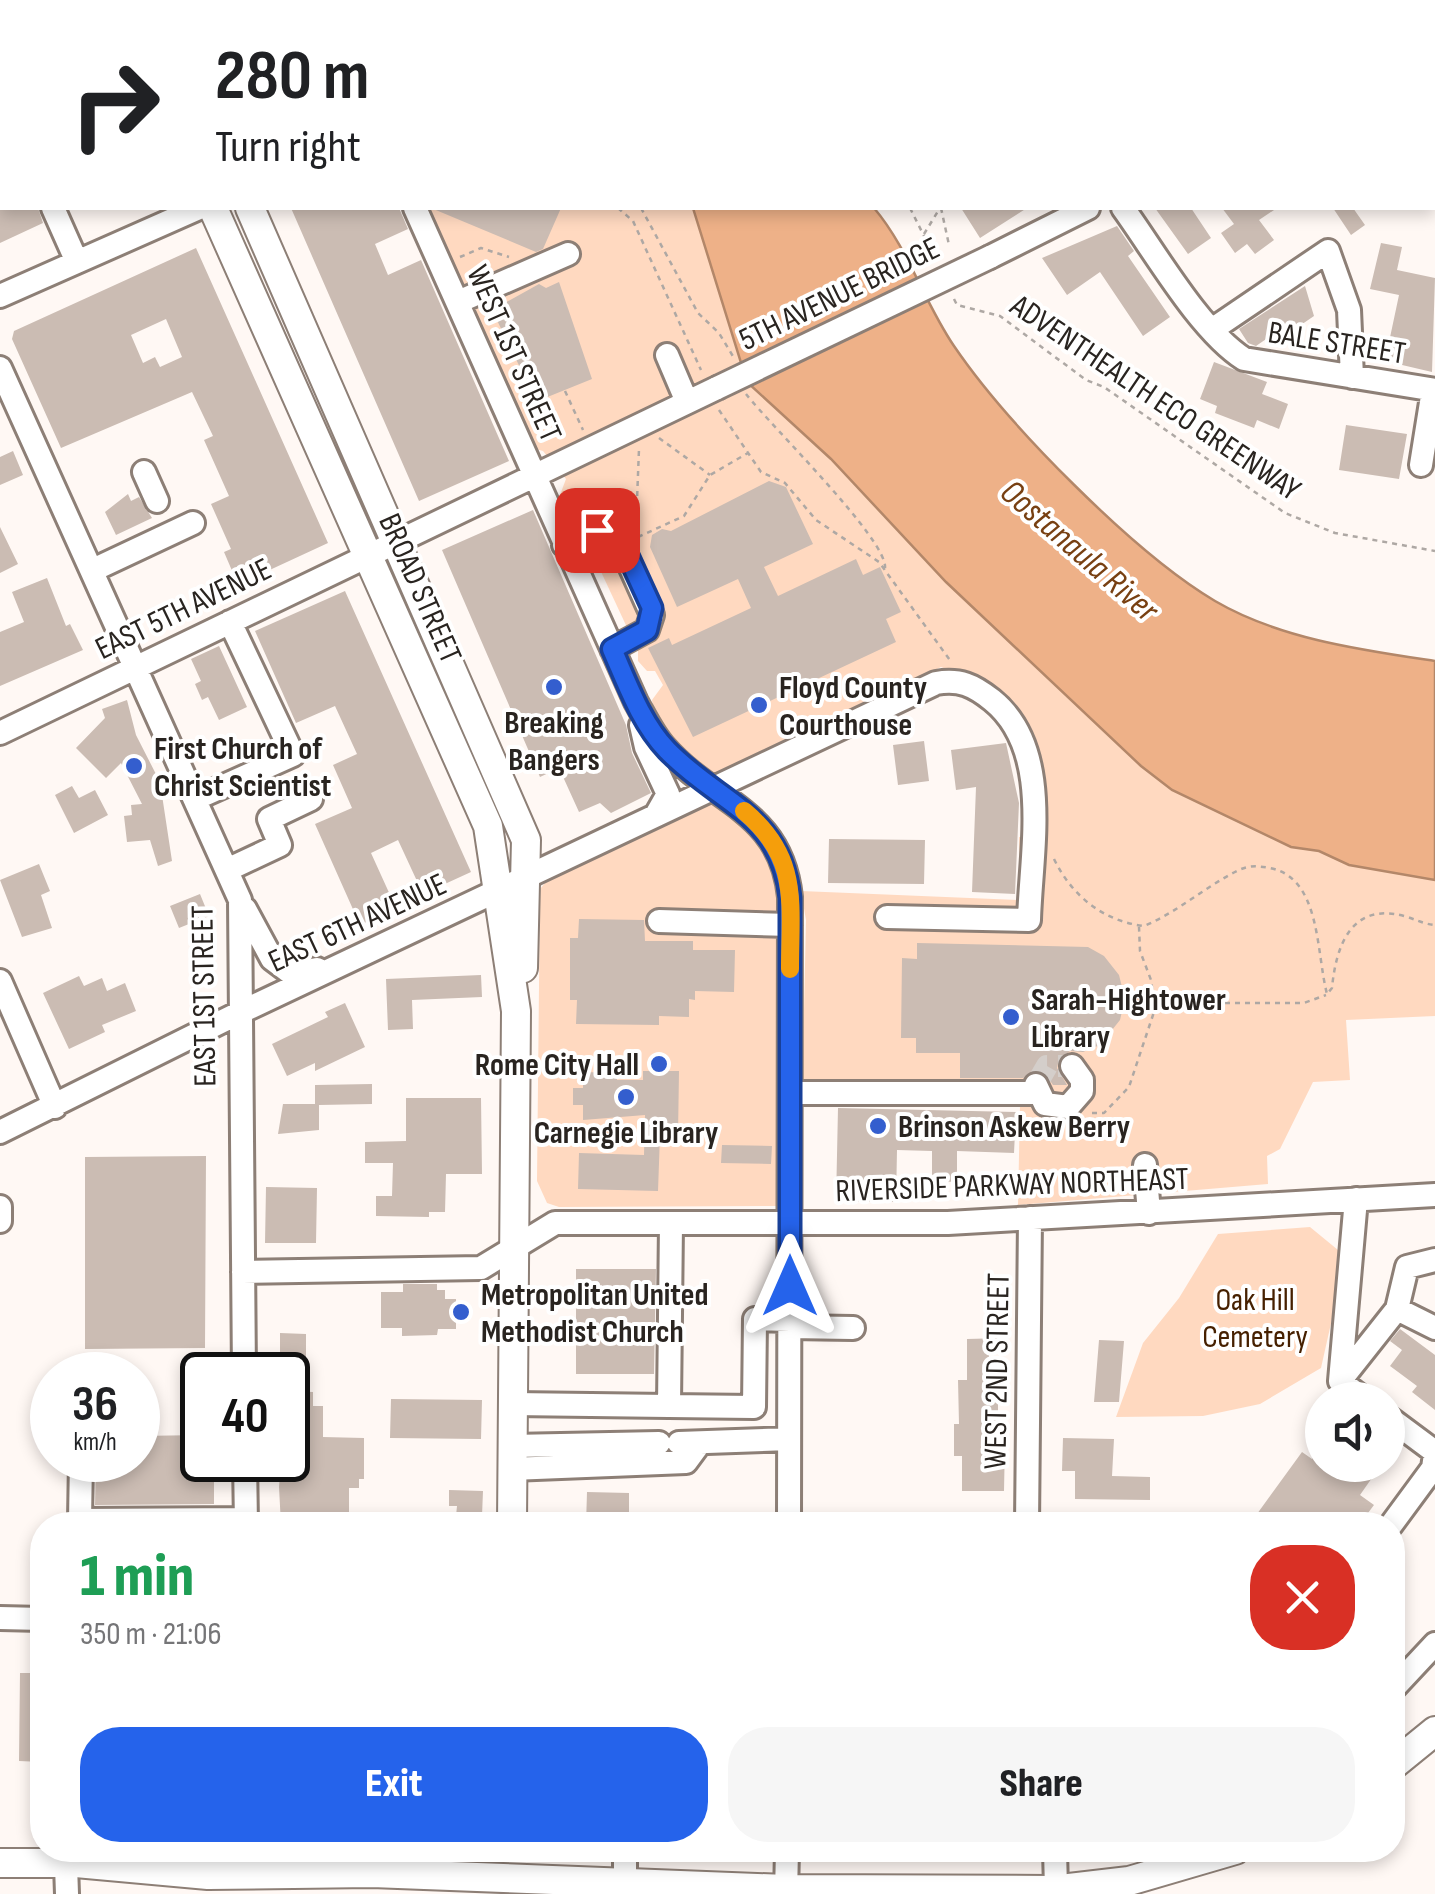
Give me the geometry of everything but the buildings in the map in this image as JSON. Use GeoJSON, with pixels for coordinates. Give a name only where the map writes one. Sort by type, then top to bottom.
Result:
{"type":"FeatureCollection","features":[{"type":"Feature","properties":{"kind":"main road","name":"BROAD STREET"},"geometry":{"type":"LineString","coordinates":[[214,210],[488,826],[516,1011],[512,1512]]}},
{"type":"Feature","properties":{"kind":"main road","name":"BROAD STREET"},"geometry":{"type":"LineString","coordinates":[[251,210],[526,840],[526,953],[516,1011]]}},
{"type":"Feature","properties":{"kind":"main road"},"geometry":{"type":"LineString","coordinates":[[1405,1755],[1435,1731]]}},
{"type":"Feature","properties":{"kind":"main road"},"geometry":{"type":"LineString","coordinates":[[0,1863],[30,1860]]}},
{"type":"Feature","properties":{"kind":"main road"},"geometry":{"type":"LineString","coordinates":[[152,1862],[208,1876],[244,1872],[307,1883],[369,1862]]}},
{"type":"Feature","properties":{"kind":"main road"},"geometry":{"type":"LineString","coordinates":[[383,1862],[669,1890],[786,1892],[1056,1889],[1129,1881],[1169,1862]]}},
{"type":"Feature","properties":{"kind":"main road"},"geometry":{"type":"LineString","coordinates":[[592,1894],[624,1884]]}},
{"type":"Feature","properties":{"kind":"street"},"geometry":{"type":"LineString","coordinates":[[54,210],[77,262]]}},
{"type":"Feature","properties":{"kind":"street"},"geometry":{"type":"LineString","coordinates":[[0,296],[194,210]]}},
{"type":"Feature","properties":{"kind":"street","name":"WEST 1ST STREET"},"geometry":{"type":"LineString","coordinates":[[416,210],[636,702],[665,748],[775,841],[788,876],[789,1512]]}},
{"type":"Feature","properties":{"kind":"street","name":"BALE STREET"},"geometry":{"type":"LineString","coordinates":[[1125,210],[1213,329],[1244,359],[1434,390]]}},
{"type":"Feature","properties":{"kind":"street","name":"5TH AVENUE BRIDGE"},"geometry":{"type":"LineString","coordinates":[[534,476],[990,258],[1072,211]]}},
{"type":"Feature","properties":{"kind":"street"},"geometry":{"type":"LineString","coordinates":[[1213,329],[1328,251],[1350,310],[1352,377]]}},
{"type":"Feature","properties":{"kind":"street"},"geometry":{"type":"LineString","coordinates":[[458,302],[568,254]]}},
{"type":"Feature","properties":{"kind":"street"},"geometry":{"type":"LineString","coordinates":[[667,355],[687,402]]}},
{"type":"Feature","properties":{"kind":"street","name":"EAST 1ST STREET"},"geometry":{"type":"LineString","coordinates":[[0,368],[229,868],[240,900],[244,1352]]}},
{"type":"Feature","properties":{"kind":"street"},"geometry":{"type":"LineString","coordinates":[[1421,465],[1434,390]]}},
{"type":"Feature","properties":{"kind":"street"},"geometry":{"type":"LineString","coordinates":[[144,472],[156,501]]}},
{"type":"Feature","properties":{"kind":"street","name":"EAST 5TH AVENUE"},"geometry":{"type":"LineString","coordinates":[[0,733],[534,476]]}},
{"type":"Feature","properties":{"kind":"street"},"geometry":{"type":"LineString","coordinates":[[92,570],[193,522]]}},
{"type":"Feature","properties":{"kind":"street"},"geometry":{"type":"LineString","coordinates":[[564,545],[605,528],[614,530],[623,544],[652,615],[647,630],[612,649]]}},
{"type":"Feature","properties":{"kind":"street"},"geometry":{"type":"LineString","coordinates":[[197,798],[293,756],[230,622]]}},
{"type":"Feature","properties":{"kind":"street"},"geometry":{"type":"LineString","coordinates":[[886,917],[1028,920],[1032,788],[1025,742],[1008,713],[959,675]]}},
{"type":"Feature","properties":{"kind":"street","name":"EAST 6TH AVENUE"},"geometry":{"type":"LineString","coordinates":[[0,1132],[499,889],[959,675]]}},
{"type":"Feature","properties":{"kind":"street"},"geometry":{"type":"LineString","coordinates":[[636,702],[646,748],[668,794],[656,815]]}},
{"type":"Feature","properties":{"kind":"street"},"geometry":{"type":"LineString","coordinates":[[229,868],[280,845],[268,818],[310,799]]}},
{"type":"Feature","properties":{"kind":"street"},"geometry":{"type":"LineString","coordinates":[[240,900],[272,960],[286,971],[300,974],[364,957]]}},
{"type":"Feature","properties":{"kind":"street"},"geometry":{"type":"LineString","coordinates":[[659,921],[790,925]]}},
{"type":"Feature","properties":{"kind":"street"},"geometry":{"type":"LineString","coordinates":[[0,982],[54,1107]]}},
{"type":"Feature","properties":{"kind":"street"},"geometry":{"type":"LineString","coordinates":[[790,1093],[1037,1089],[1055,1109],[1077,1101],[1082,1080],[1072,1066]]}},
{"type":"Feature","properties":{"kind":"street"},"geometry":{"type":"LineString","coordinates":[[1145,1166],[1149,1212]]}},
{"type":"Feature","properties":{"kind":"street","name":"RIVERSIDE PARKWAY NORTHEAST"},"geometry":{"type":"LineString","coordinates":[[243,1272],[481,1268],[556,1223],[1030,1218],[1435,1196]]}},
{"type":"Feature","properties":{"kind":"street"},"geometry":{"type":"LineString","coordinates":[[1340,1382],[1356,1199]]}},
{"type":"Feature","properties":{"kind":"street"},"geometry":{"type":"LineString","coordinates":[[0,1206],[0,1221]]}},
{"type":"Feature","properties":{"kind":"street","name":"WEST 2ND STREET"},"geometry":{"type":"LineString","coordinates":[[1027,1512],[1030,1218]]}},
{"type":"Feature","properties":{"kind":"street"},"geometry":{"type":"LineString","coordinates":[[670,1406],[671,1223]]}},
{"type":"Feature","properties":{"kind":"street"},"geometry":{"type":"LineString","coordinates":[[1340,1382],[1397,1310],[1408,1267],[1435,1260]]}},
{"type":"Feature","properties":{"kind":"street"},"geometry":{"type":"LineString","coordinates":[[1397,1310],[1435,1328]]}},
{"type":"Feature","properties":{"kind":"street"},"geometry":{"type":"LineString","coordinates":[[513,1404],[754,1407],[756,1319],[852,1328]]}},
{"type":"Feature","properties":{"kind":"street"},"geometry":{"type":"LineString","coordinates":[[1401,1512],[1433,1468],[1435,1453],[1405,1429]]}},
{"type":"Feature","properties":{"kind":"street"},"geometry":{"type":"LineString","coordinates":[[511,1458],[789,1438]]}},
{"type":"Feature","properties":{"kind":"street"},"geometry":{"type":"LineString","coordinates":[[511,1458],[686,1462],[679,1443]]}},
{"type":"Feature","properties":{"kind":"street"},"geometry":{"type":"LineString","coordinates":[[80,1482],[80,1512]]}},
{"type":"Feature","properties":{"kind":"street"},"geometry":{"type":"LineString","coordinates":[[245,1482],[246,1512]]}},
{"type":"Feature","properties":{"kind":"street"},"geometry":{"type":"LineString","coordinates":[[0,1618],[30,1619]]}},
{"type":"Feature","properties":{"kind":"street"},"geometry":{"type":"LineString","coordinates":[[1405,1679],[1431,1658]]}},
{"type":"Feature","properties":{"kind":"street"},"geometry":{"type":"LineString","coordinates":[[67,1894],[70,1862]]}},
{"type":"Feature","properties":{"kind":"street"},"geometry":{"type":"LineString","coordinates":[[624,1884],[625,1862]]}},
{"type":"Feature","properties":{"kind":"street"},"geometry":{"type":"LineString","coordinates":[[786,1892],[787,1862]]}},
{"type":"Feature","properties":{"kind":"street"},"geometry":{"type":"LineString","coordinates":[[1056,1862],[1056,1889]]}},
{"type":"Feature","properties":{"kind":"path"},"geometry":{"type":"LineString","coordinates":[[620,210],[634,221],[713,389],[722,419],[762,472],[794,490],[816,520],[885,568],[959,675]]}},
{"type":"Feature","properties":{"kind":"path"},"geometry":{"type":"LineString","coordinates":[[642,210],[698,312],[719,332],[736,365]]}},
{"type":"Feature","properties":{"kind":"path"},"geometry":{"type":"LineString","coordinates":[[911,210],[938,264]]}},
{"type":"Feature","properties":{"kind":"path"},"geometry":{"type":"LineString","coordinates":[[923,235],[940,210]]}},
{"type":"Feature","properties":{"kind":"path"},"geometry":{"type":"LineString","coordinates":[[941,210],[950,245]]}},
{"type":"Feature","properties":{"kind":"path"},"geometry":{"type":"LineString","coordinates":[[441,265],[481,248],[538,267]]}},
{"type":"Feature","properties":{"kind":"path","name":"ADVENTHEALTH ECO GREENWAY"},"geometry":{"type":"LineString","coordinates":[[950,292],[956,305],[1000,316],[1086,380],[1104,387],[1285,512],[1335,533],[1435,552]]}},
{"type":"Feature","properties":{"kind":"path"},"geometry":{"type":"LineString","coordinates":[[741,380],[746,395],[868,529],[886,559],[885,568]]}},
{"type":"Feature","properties":{"kind":"path"},"geometry":{"type":"LineString","coordinates":[[565,390],[591,448]]}},
{"type":"Feature","properties":{"kind":"path"},"geometry":{"type":"LineString","coordinates":[[640,424],[636,538],[684,516],[710,475],[748,454]]}},
{"type":"Feature","properties":{"kind":"path"},"geometry":{"type":"LineString","coordinates":[[640,424],[710,475]]}},
{"type":"Feature","properties":{"kind":"path"},"geometry":{"type":"LineString","coordinates":[[1054,858],[1076,890],[1106,918],[1139,926],[1156,921],[1239,869],[1260,866],[1290,874],[1300,882],[1310,913],[1327,994]]}},
{"type":"Feature","properties":{"kind":"path"},"geometry":{"type":"LineString","coordinates":[[1154,1003],[1304,1004],[1332,988],[1339,943],[1352,925],[1382,914],[1435,925]]}},
{"type":"Feature","properties":{"kind":"path"},"geometry":{"type":"LineString","coordinates":[[1077,1101],[1100,1114],[1126,1092],[1151,1027],[1154,1003],[1140,950],[1139,926]]}},
{"type":"Feature","properties":{"kind":"green space","name":"Floyd County Courthouse"},"geometry":{"type":"Polygon","coordinates":[[[423,210],[798,210],[957,490],[1435,796],[1435,1016],[1346,1020],[1350,1080],[1313,1082],[1280,1149],[1267,1156],[1268,1184],[1018,1205],[1020,1105],[802,1103],[806,920],[801,891],[1020,900],[1019,837],[1031,838],[1031,741],[971,679],[941,667],[722,776],[698,767],[676,748],[660,724],[652,700],[663,685],[655,671],[647,671],[638,661],[638,651],[589,546],[566,516],[560,495],[566,479],[543,451],[532,448],[423,210]]]}},
{"type":"Feature","properties":{"kind":"green space","name":"Rome City Hall"},"geometry":{"type":"Polygon","coordinates":[[[712,801],[753,830],[779,879],[778,1206],[559,1207],[547,1203],[537,1181],[540,889],[549,878],[712,801]]]}},
{"type":"Feature","properties":{"kind":"green space","name":"Oak Hill Cemetery"},"geometry":{"type":"Polygon","coordinates":[[[1310,1227],[1338,1250],[1342,1274],[1321,1368],[1260,1404],[1203,1416],[1116,1417],[1143,1343],[1179,1298],[1218,1234],[1310,1227]]]}},
{"type":"Feature","properties":{"kind":"water","name":"Oostanaula River"},"geometry":{"type":"Polygon","coordinates":[[[694,210],[876,210],[897,240],[943,329],[977,377],[1074,485],[1148,552],[1215,601],[1267,625],[1322,641],[1435,661],[1435,880],[1349,865],[1319,851],[1291,847],[1172,790],[1141,766],[946,582],[831,459],[747,382],[694,210]]]}},
{"type":"Feature","properties":{"kind":"tunnel"},"geometry":{"type":"LineString","coordinates":[[1036,1085],[1047,1066],[1072,1066]]}},
{"type":"Feature","properties":{"kind":"slow traffic"},"geometry":{"type":"LineString","coordinates":[[744,811],[775,841],[784,858],[790,898],[790,969]]}},
{"type":"Feature","properties":{"kind":"place","name":"Breaking Bangers"},"geometry":{"type":"Point","coordinates":[554,687]}},
{"type":"Feature","properties":{"kind":"place","name":"Floyd County Courthouse"},"geometry":{"type":"Point","coordinates":[759,705]}},
{"type":"Feature","properties":{"kind":"place","name":"First Church of Christ Scientist"},"geometry":{"type":"Point","coordinates":[134,766]}},
{"type":"Feature","properties":{"kind":"place","name":"Sarah-Hightower Library"},"geometry":{"type":"Point","coordinates":[1011,1017]}},
{"type":"Feature","properties":{"kind":"place","name":"Rome City Hall"},"geometry":{"type":"Point","coordinates":[659,1064]}},
{"type":"Feature","properties":{"kind":"place","name":"Carnegie Library"},"geometry":{"type":"Point","coordinates":[626,1097]}},
{"type":"Feature","properties":{"kind":"place","name":"Brinson Askew Berry"},"geometry":{"type":"Point","coordinates":[878,1126]}},
{"type":"Feature","properties":{"kind":"place","name":"Metropolitan United Methodist Church"},"geometry":{"type":"Point","coordinates":[461,1312]}},
{"type":"Feature","properties":{"kind":"route"},"geometry":{"type":"LineString","coordinates":[[597,530],[614,530],[619,536],[652,608],[647,630],[612,649],[655,736],[693,772],[762,826],[784,858],[790,898],[790,1286]]}}]}
